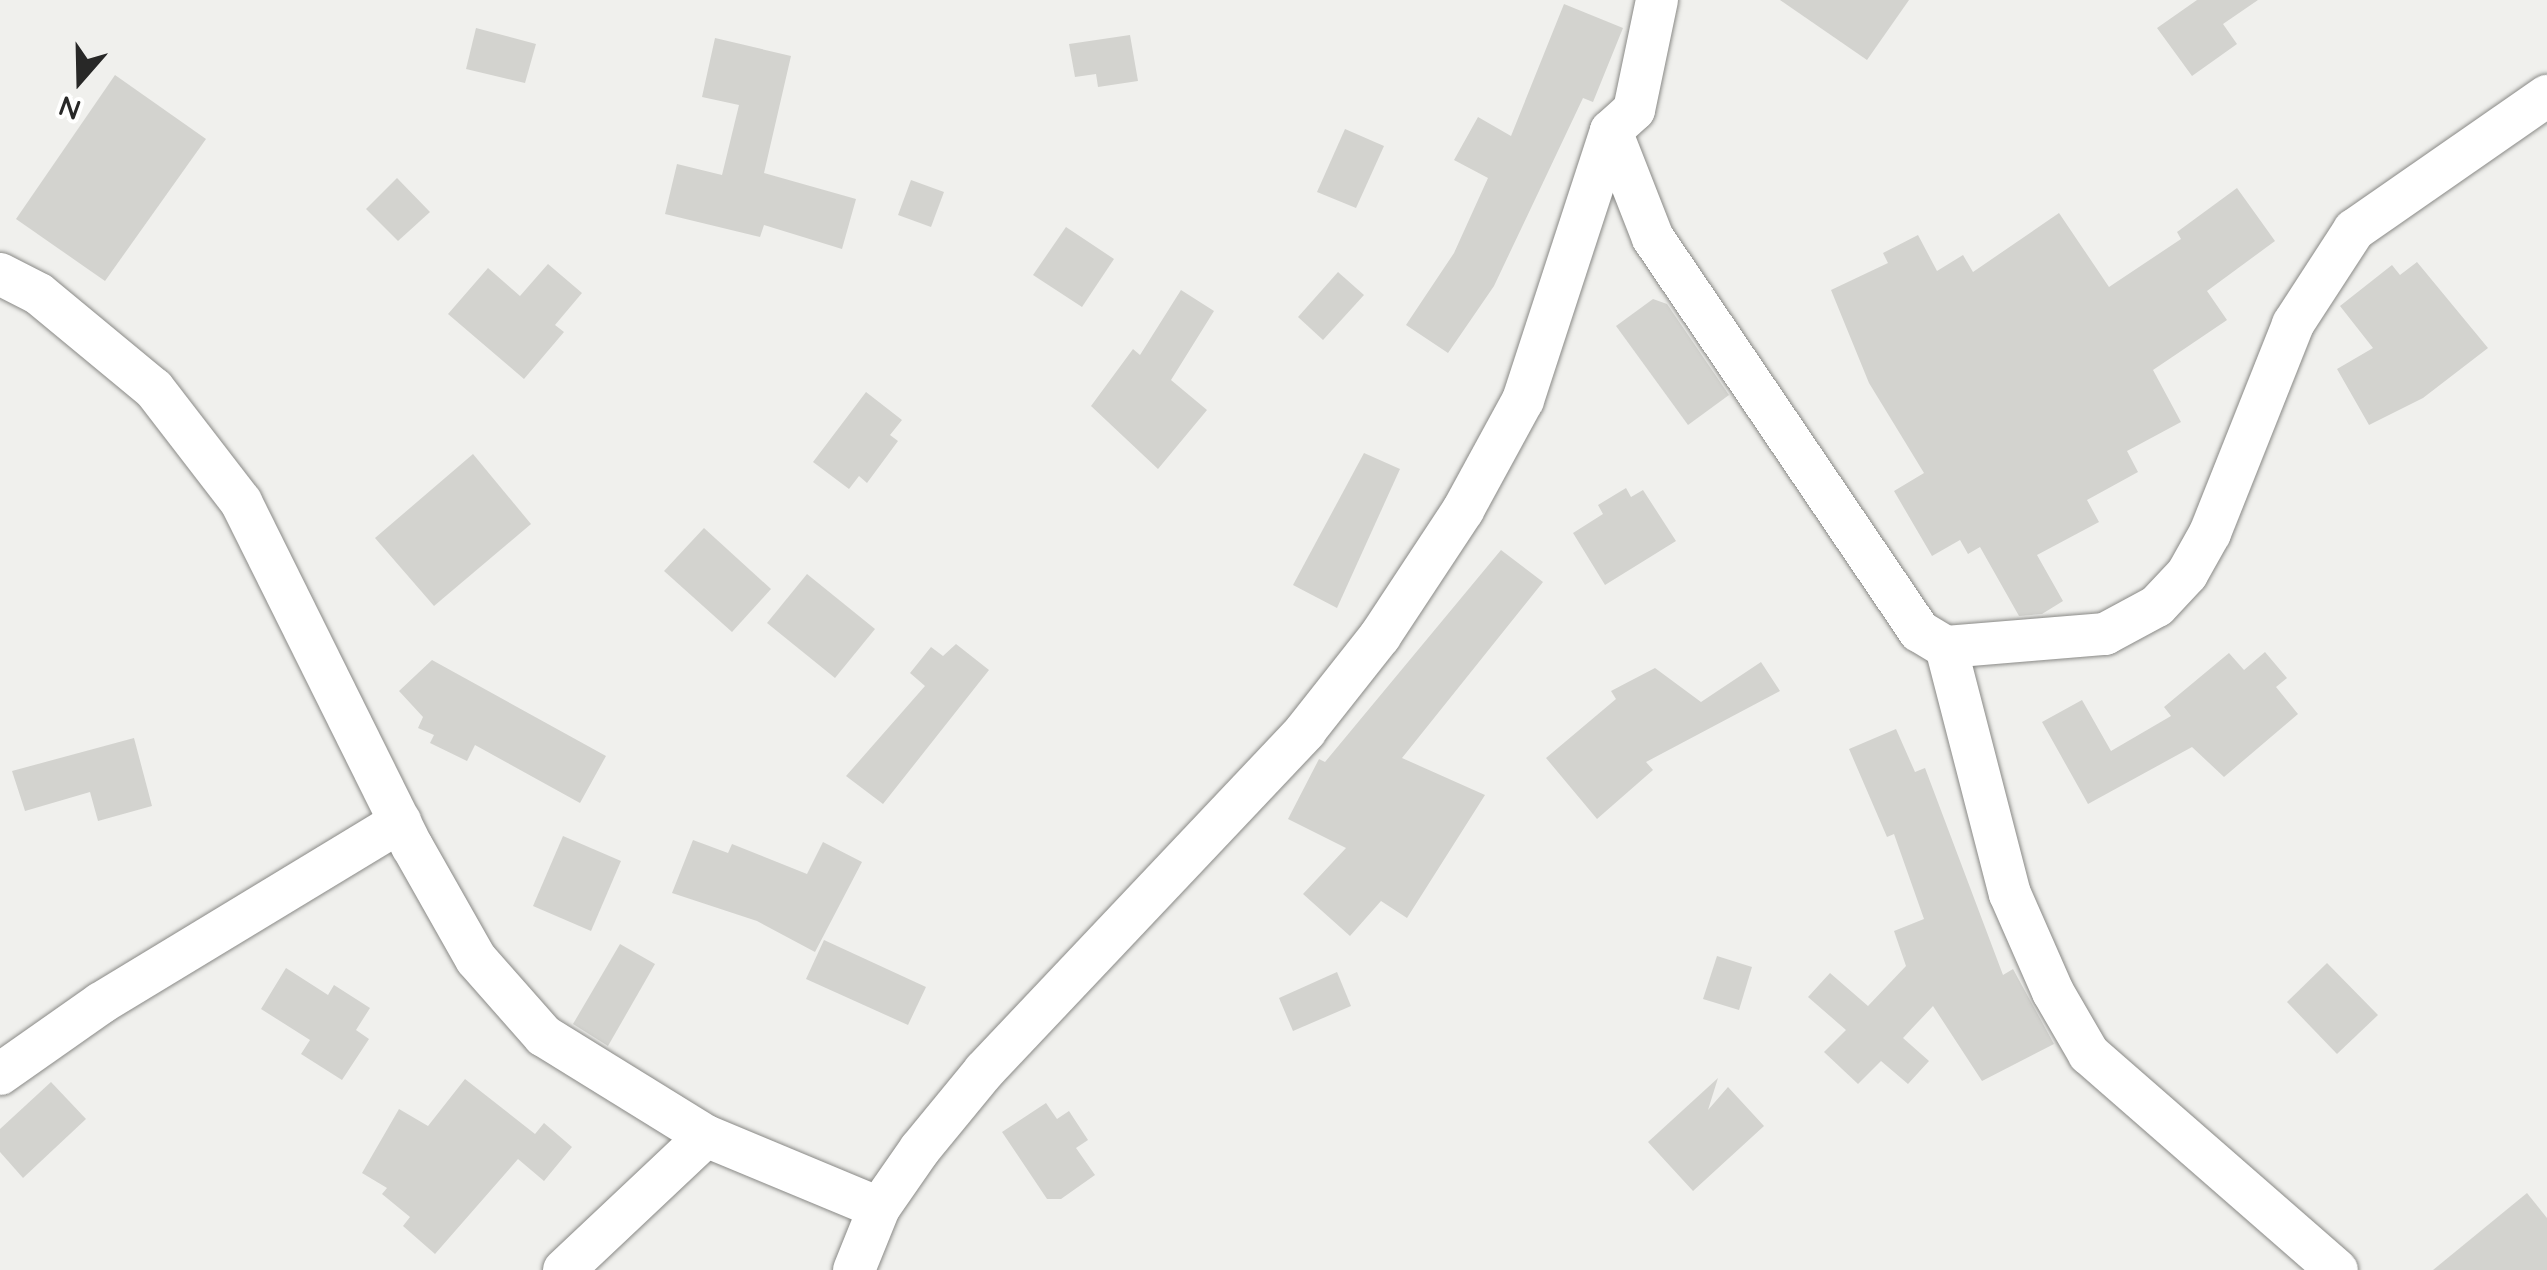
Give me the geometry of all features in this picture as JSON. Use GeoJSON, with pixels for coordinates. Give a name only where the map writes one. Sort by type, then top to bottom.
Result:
{"type":"FeatureCollection","features":[{"type":"Feature","properties":{"kind":"street"},"geometry":{"type":"LineString","coordinates":[[854,1270],[879,1208],[984,1071],[1305,731],[1380,636],[1463,510],[1523,400],[1612,131],[1634,110],[1657,0]]}},
{"type":"Feature","properties":{"kind":"street"},"geometry":{"type":"LineString","coordinates":[[1612,131],[1653,238],[1739,372],[1876,561],[1919,631],[1946,647],[2106,634],[2156,606],[2187,574],[2210,533],[2293,324],[2342,246],[2394,200],[2547,96]]}},
{"type":"Feature","properties":{"kind":"street"},"geometry":{"type":"LineString","coordinates":[[0,274],[39,294],[154,389],[240,502],[400,822],[476,959],[544,1036],[706,1136],[879,1208]]}},
{"type":"Feature","properties":{"kind":"street"},"geometry":{"type":"LineString","coordinates":[[1946,647],[2010,894],[2052,992],[2089,1054],[2337,1270]]}},
{"type":"Feature","properties":{"kind":"street"},"geometry":{"type":"LineString","coordinates":[[0,1074],[102,1003],[400,822]]}},
{"type":"Feature","properties":{"kind":"street"},"geometry":{"type":"LineString","coordinates":[[564,1270],[706,1136]]}},
{"type":"Feature","properties":{"kind":"building"},"geometry":{"type":"Polygon","coordinates":[[[1780,0],[1909,0],[1867,60],[1780,0]]]}},
{"type":"Feature","properties":{"kind":"building"},"geometry":{"type":"Polygon","coordinates":[[[2197,0],[2258,0],[2223,24],[2237,44],[2192,76],[2157,28],[2197,0]]]}},
{"type":"Feature","properties":{"kind":"building"},"geometry":{"type":"Polygon","coordinates":[[[1564,4],[1623,28],[1593,102],[1583,98],[1494,286],[1448,353],[1406,325],[1454,253],[1488,178],[1454,160],[1478,117],[1511,136],[1564,4]]]}},
{"type":"Feature","properties":{"kind":"building"},"geometry":{"type":"Polygon","coordinates":[[[476,28],[536,44],[525,83],[466,69],[476,28]]]}},
{"type":"Feature","properties":{"kind":"building"},"geometry":{"type":"Polygon","coordinates":[[[1130,35],[1138,81],[1098,87],[1096,74],[1075,77],[1069,44],[1130,35]]]}},
{"type":"Feature","properties":{"kind":"building"},"geometry":{"type":"Polygon","coordinates":[[[715,38],[791,56],[764,173],[856,199],[842,249],[764,225],[760,237],[665,214],[677,164],[722,175],[739,105],[702,97],[715,38]]]}},
{"type":"Feature","properties":{"kind":"building"},"geometry":{"type":"Polygon","coordinates":[[[115,75],[206,139],[105,281],[16,219],[115,75]]]}},
{"type":"Feature","properties":{"kind":"building"},"geometry":{"type":"Polygon","coordinates":[[[1345,129],[1384,146],[1356,208],[1317,192],[1345,129]]]}},
{"type":"Feature","properties":{"kind":"building"},"geometry":{"type":"Polygon","coordinates":[[[397,178],[430,212],[398,241],[366,209],[397,178]]]}},
{"type":"Feature","properties":{"kind":"building"},"geometry":{"type":"Polygon","coordinates":[[[911,180],[944,192],[931,227],[898,215],[911,180]]]}},
{"type":"Feature","properties":{"kind":"building"},"geometry":{"type":"Polygon","coordinates":[[[2237,188],[2275,241],[2207,291],[2227,320],[2153,370],[2181,422],[2127,451],[2138,472],[2087,500],[2099,522],[2037,555],[2063,601],[2042,614],[2019,616],[1980,547],[1968,554],[1960,540],[1932,556],[1894,491],[1924,473],[1869,383],[1831,290],[1888,263],[1883,253],[1918,235],[1937,271],[1963,255],[1973,272],[2059,213],[2109,287],[2181,239],[2177,232],[2237,188]]]}},
{"type":"Feature","properties":{"kind":"building"},"geometry":{"type":"Polygon","coordinates":[[[1066,227],[1114,259],[1082,307],[1033,275],[1066,227]]]}},
{"type":"Feature","properties":{"kind":"building"},"geometry":{"type":"Polygon","coordinates":[[[2417,262],[2488,348],[2423,398],[2369,425],[2337,369],[2373,348],[2340,306],[2392,265],[2400,275],[2417,262]]]}},
{"type":"Feature","properties":{"kind":"building"},"geometry":{"type":"Polygon","coordinates":[[[548,264],[582,293],[555,325],[564,332],[524,379],[448,314],[488,268],[520,296],[548,264]]]}},
{"type":"Feature","properties":{"kind":"building"},"geometry":{"type":"Polygon","coordinates":[[[1338,272],[1364,295],[1323,340],[1298,317],[1338,272]]]}},
{"type":"Feature","properties":{"kind":"building"},"geometry":{"type":"Polygon","coordinates":[[[1181,290],[1214,311],[1171,380],[1207,410],[1158,469],[1091,406],[1133,349],[1140,355],[1181,290]]]}},
{"type":"Feature","properties":{"kind":"building"},"geometry":{"type":"Polygon","coordinates":[[[1653,299],[1667,304],[1729,395],[1688,425],[1616,326],[1653,299]]]}},
{"type":"Feature","properties":{"kind":"building"},"geometry":{"type":"Polygon","coordinates":[[[866,392],[902,420],[890,435],[898,441],[867,483],[859,476],[849,489],[813,462],[866,392]]]}},
{"type":"Feature","properties":{"kind":"building"},"geometry":{"type":"Polygon","coordinates":[[[1364,453],[1400,469],[1337,608],[1293,585],[1364,453]]]}},
{"type":"Feature","properties":{"kind":"building"},"geometry":{"type":"Polygon","coordinates":[[[473,454],[531,524],[434,606],[375,538],[473,454]]]}},
{"type":"Feature","properties":{"kind":"building"},"geometry":{"type":"Polygon","coordinates":[[[1626,488],[1631,497],[1643,490],[1676,541],[1605,585],[1573,533],[1603,514],[1598,505],[1626,488]]]}},
{"type":"Feature","properties":{"kind":"building"},"geometry":{"type":"Polygon","coordinates":[[[704,528],[771,589],[732,632],[664,571],[704,528]]]}},
{"type":"Feature","properties":{"kind":"building"},"geometry":{"type":"Polygon","coordinates":[[[1501,550],[1543,582],[1402,758],[1485,795],[1407,918],[1381,901],[1350,936],[1303,894],[1346,848],[1288,819],[1319,759],[1325,762],[1501,550]]]}},
{"type":"Feature","properties":{"kind":"building"},"geometry":{"type":"Polygon","coordinates":[[[807,574],[875,629],[835,678],[767,623],[807,574]]]}},
{"type":"Feature","properties":{"kind":"building"},"geometry":{"type":"Polygon","coordinates":[[[956,644],[989,670],[883,804],[846,776],[925,686],[910,673],[931,647],[943,656],[956,644]]]}},
{"type":"Feature","properties":{"kind":"building"},"geometry":{"type":"Polygon","coordinates":[[[2265,652],[2287,678],[2276,687],[2298,714],[2224,777],[2192,747],[2088,804],[2042,722],[2082,700],[2111,751],[2171,716],[2164,707],[2229,653],[2244,670],[2265,652]]]}},
{"type":"Feature","properties":{"kind":"building"},"geometry":{"type":"Polygon","coordinates":[[[432,660],[606,756],[580,803],[475,745],[467,761],[430,743],[434,735],[418,728],[423,717],[399,691],[432,660]]]}},
{"type":"Feature","properties":{"kind":"building"},"geometry":{"type":"Polygon","coordinates":[[[1761,662],[1780,691],[1646,762],[1653,770],[1597,819],[1546,758],[1616,699],[1611,691],[1655,668],[1701,702],[1761,662]]]}},
{"type":"Feature","properties":{"kind":"building"},"geometry":{"type":"Polygon","coordinates":[[[1896,729],[1915,772],[1925,768],[2003,975],[2013,969],[2054,1044],[1982,1081],[1933,1006],[1903,1038],[1929,1061],[1908,1084],[1881,1061],[1858,1084],[1824,1052],[1846,1030],[1808,997],[1830,973],[1868,1006],[1906,966],[1894,931],[1924,919],[1894,834],[1887,837],[1849,749],[1896,729]]]}},
{"type":"Feature","properties":{"kind":"building"},"geometry":{"type":"Polygon","coordinates":[[[134,738],[152,806],[98,821],[90,792],[25,811],[12,771],[134,738]]]}},
{"type":"Feature","properties":{"kind":"building"},"geometry":{"type":"Polygon","coordinates":[[[563,836],[621,861],[591,931],[533,906],[563,836]]]}},
{"type":"Feature","properties":{"kind":"building"},"geometry":{"type":"Polygon","coordinates":[[[693,840],[728,853],[732,844],[807,874],[823,842],[862,862],[815,952],[757,921],[672,893],[693,840]]]}},
{"type":"Feature","properties":{"kind":"building"},"geometry":{"type":"Polygon","coordinates":[[[824,940],[926,987],[908,1025],[806,979],[824,940]]]}},
{"type":"Feature","properties":{"kind":"building"},"geometry":{"type":"Polygon","coordinates":[[[620,944],[655,964],[608,1046],[573,1024],[620,944]]]}},
{"type":"Feature","properties":{"kind":"building"},"geometry":{"type":"Polygon","coordinates":[[[1717,956],[1752,967],[1739,1010],[1703,999],[1717,956]]]}},
{"type":"Feature","properties":{"kind":"building"},"geometry":{"type":"Polygon","coordinates":[[[2327,963],[2378,1015],[2337,1054],[2287,1002],[2327,963]]]}},
{"type":"Feature","properties":{"kind":"building"},"geometry":{"type":"Polygon","coordinates":[[[286,968],[328,995],[334,985],[370,1008],[356,1030],[369,1039],[342,1080],[301,1054],[310,1040],[261,1009],[286,968]]]}},
{"type":"Feature","properties":{"kind":"building"},"geometry":{"type":"Polygon","coordinates":[[[1337,972],[1351,1006],[1293,1031],[1279,998],[1337,972]]]}},
{"type":"Feature","properties":{"kind":"building"},"geometry":{"type":"Polygon","coordinates":[[[1718,1078],[1708,1110],[1728,1087],[1764,1126],[1693,1191],[1648,1142],[1718,1078]]]}},
{"type":"Feature","properties":{"kind":"building"},"geometry":{"type":"Polygon","coordinates":[[[465,1079],[535,1134],[544,1123],[572,1147],[544,1181],[518,1159],[435,1254],[403,1226],[410,1217],[382,1194],[387,1188],[362,1173],[399,1109],[428,1126],[465,1079]]]}},
{"type":"Feature","properties":{"kind":"building"},"geometry":{"type":"Polygon","coordinates":[[[51,1082],[86,1119],[23,1178],[0,1152],[0,1129],[51,1082]]]}},
{"type":"Feature","properties":{"kind":"building"},"geometry":{"type":"Polygon","coordinates":[[[1046,1103],[1057,1119],[1069,1111],[1088,1140],[1076,1148],[1095,1175],[1061,1199],[1047,1199],[1002,1132],[1046,1103]]]}},
{"type":"Feature","properties":{"kind":"building"},"geometry":{"type":"Polygon","coordinates":[[[2527,1193],[2547,1218],[2547,1270],[2433,1270],[2527,1193]]]}}]}
